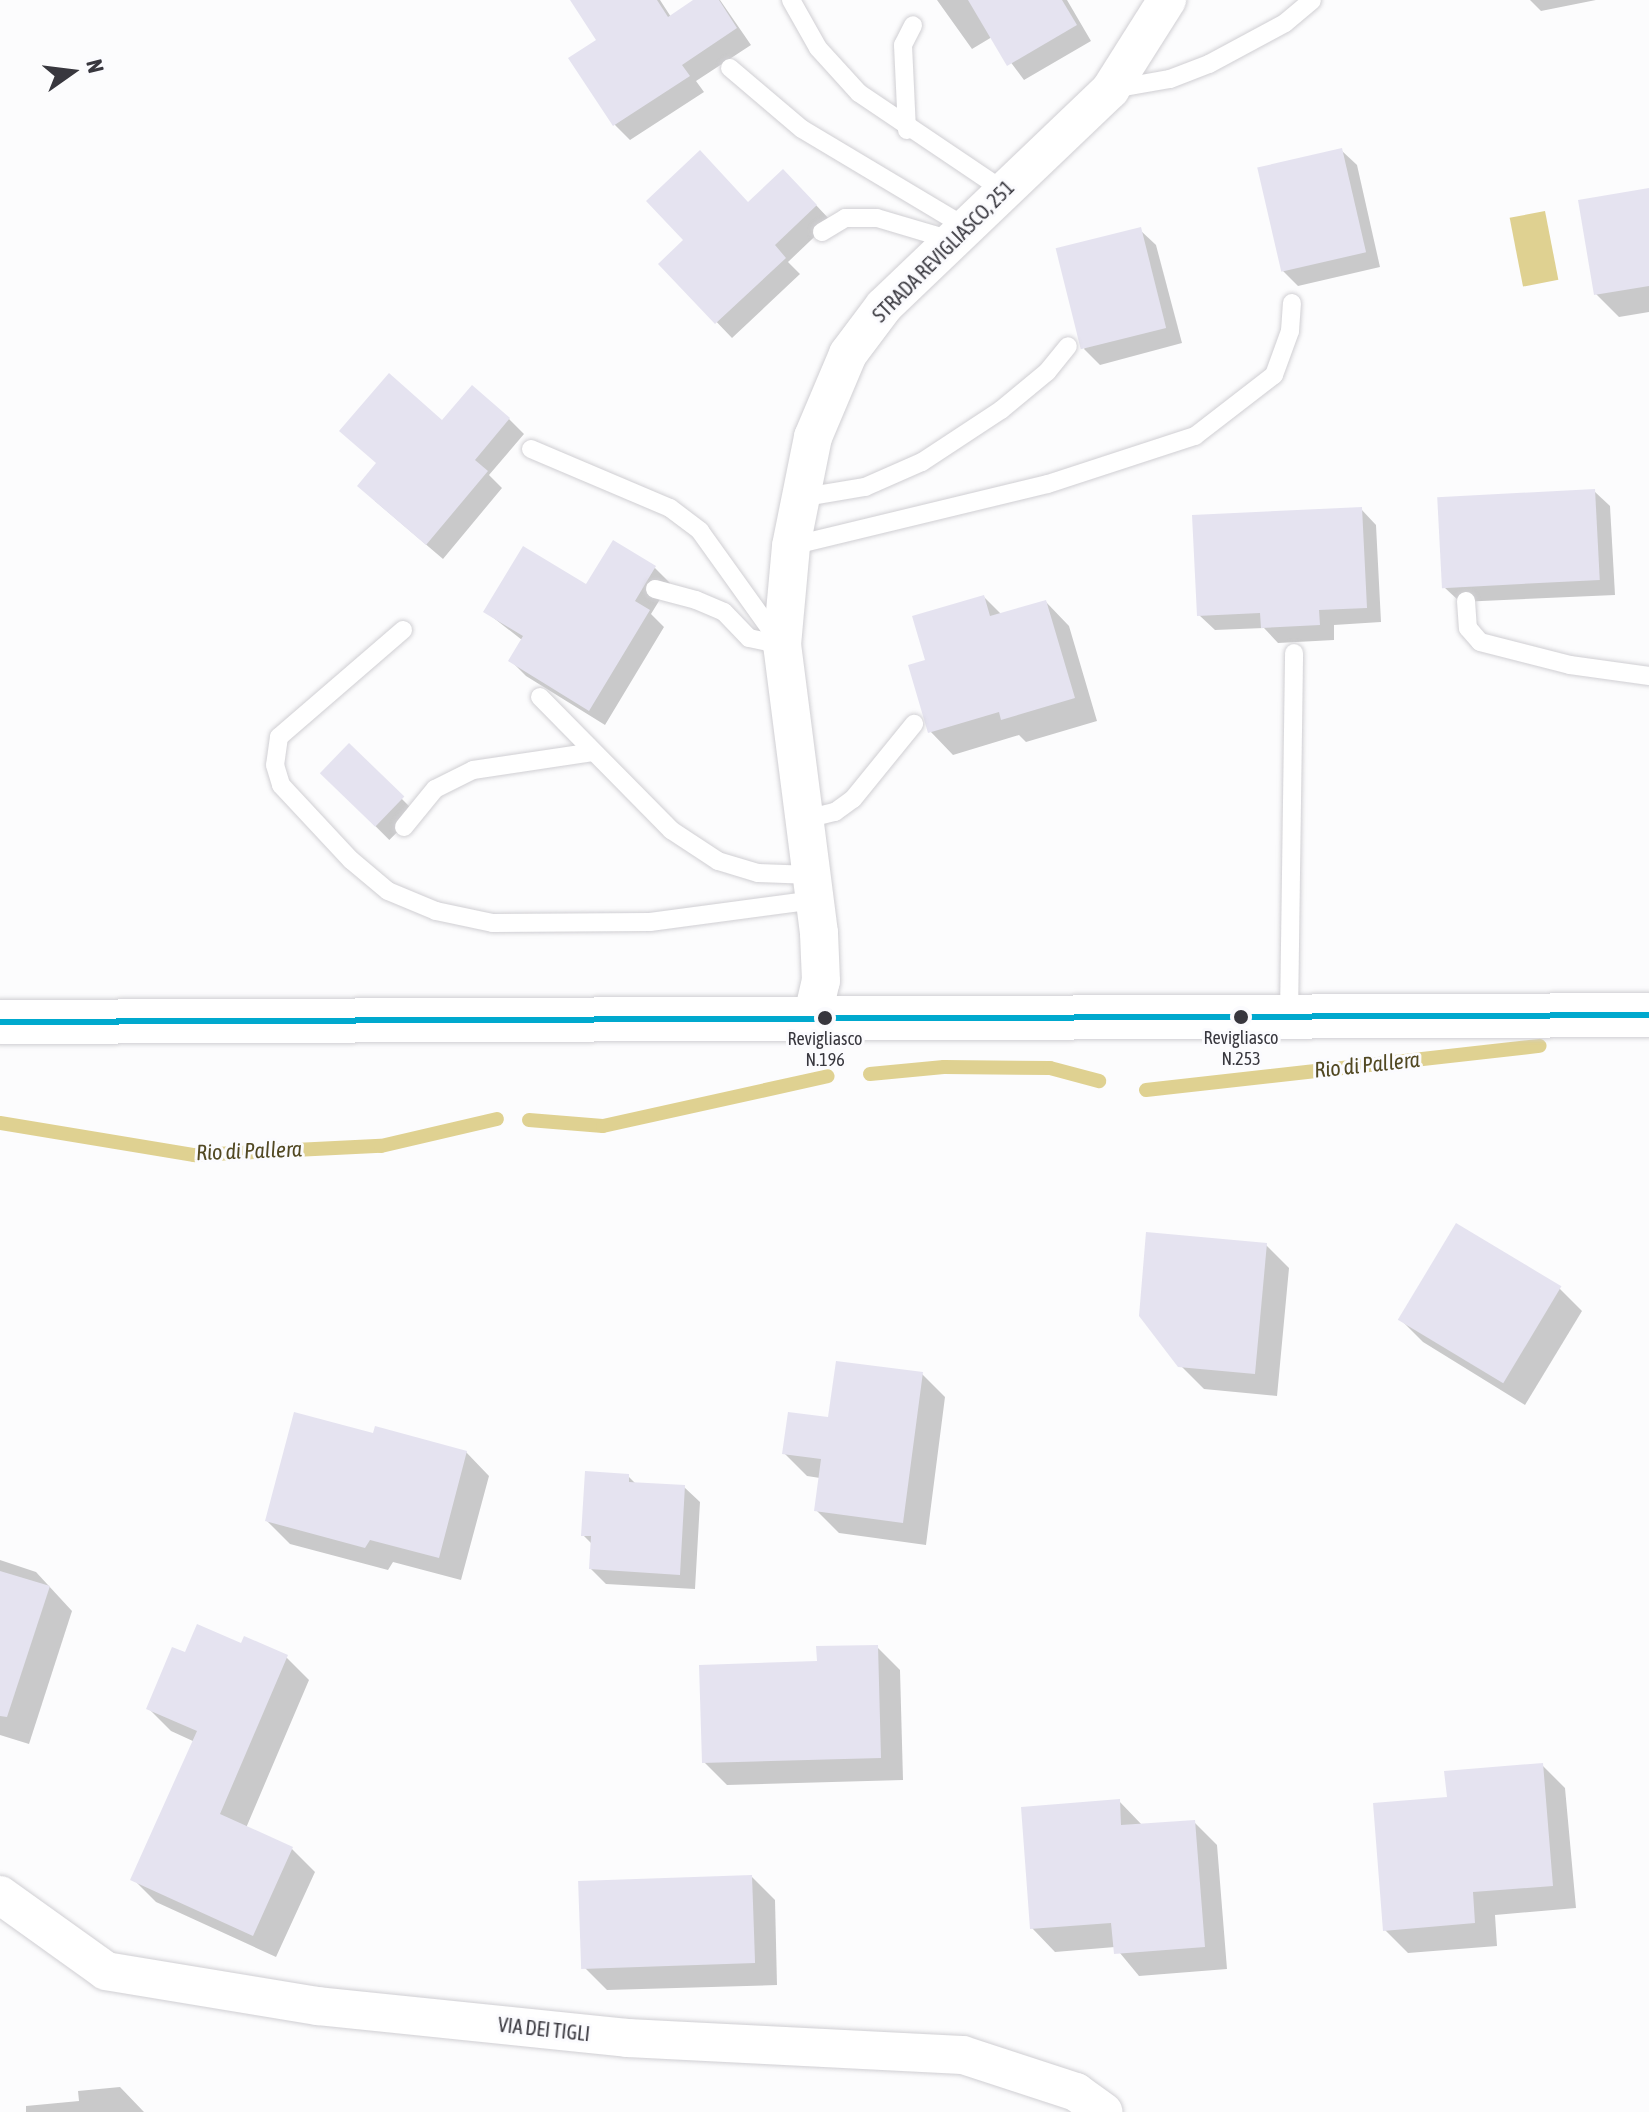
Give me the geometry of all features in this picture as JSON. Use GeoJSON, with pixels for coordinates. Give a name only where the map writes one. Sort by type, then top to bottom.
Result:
{"type":"FeatureCollection","features":[{"type":"Feature","properties":{"kind":"street","name":"STRADA REVIGLIASCO, 251"},"geometry":{"type":"LineString","coordinates":[[812,1019],[821,981],[814,888],[782,645],[791,546],[813,437],[848,354],[884,306],[1110,90],[1159,5]]}},
{"type":"Feature","properties":{"kind":"street"},"geometry":{"type":"LineString","coordinates":[[0,1022],[1649,1015]]}},
{"type":"Feature","properties":{"kind":"street","name":"VIA DEI TIGLI"},"geometry":{"type":"LineString","coordinates":[[0,1895],[106,1971],[318,2006],[627,2038],[963,2055],[1076,2092],[1104,2112]]}},
{"type":"Feature","properties":{"kind":"lane"},"geometry":{"type":"LineString","coordinates":[[791,0],[818,48],[859,93],[907,130],[1003,190]]}},
{"type":"Feature","properties":{"kind":"lane"},"geometry":{"type":"LineString","coordinates":[[1110,90],[1170,79],[1209,64],[1285,23],[1312,0]]}},
{"type":"Feature","properties":{"kind":"lane"},"geometry":{"type":"LineString","coordinates":[[907,130],[903,45],[913,25]]}},
{"type":"Feature","properties":{"kind":"lane"},"geometry":{"type":"LineString","coordinates":[[730,68],[802,129],[958,233]]}},
{"type":"Feature","properties":{"kind":"lane"},"geometry":{"type":"LineString","coordinates":[[822,232],[845,218],[877,218],[958,233]]}},
{"type":"Feature","properties":{"kind":"lane"},"geometry":{"type":"LineString","coordinates":[[791,546],[1048,484],[1195,436],[1274,375],[1286,344],[1292,303]]}},
{"type":"Feature","properties":{"kind":"lane"},"geometry":{"type":"LineString","coordinates":[[799,498],[865,487],[922,462],[1001,410],[1047,372],[1068,346]]}},
{"type":"Feature","properties":{"kind":"lane"},"geometry":{"type":"LineString","coordinates":[[531,449],[643,495],[700,531],[782,645]]}},
{"type":"Feature","properties":{"kind":"lane"},"geometry":{"type":"LineString","coordinates":[[655,589],[724,612],[749,638],[782,645]]}},
{"type":"Feature","properties":{"kind":"lane"},"geometry":{"type":"LineString","coordinates":[[1466,601],[1468,628],[1480,642],[1570,665],[1649,676]]}},
{"type":"Feature","properties":{"kind":"lane"},"geometry":{"type":"LineString","coordinates":[[403,630],[279,737],[275,765],[281,785],[351,860],[388,891],[436,911],[493,923],[650,922],[814,888]]}},
{"type":"Feature","properties":{"kind":"lane"},"geometry":{"type":"LineString","coordinates":[[1289,1017],[1294,653]]}},
{"type":"Feature","properties":{"kind":"lane"},"geometry":{"type":"LineString","coordinates":[[540,697],[671,830],[718,861],[814,888]]}},
{"type":"Feature","properties":{"kind":"lane"},"geometry":{"type":"LineString","coordinates":[[806,819],[835,812],[853,799],[914,724]]}},
{"type":"Feature","properties":{"kind":"lane"},"geometry":{"type":"LineString","coordinates":[[404,827],[435,789],[473,770],[593,752]]}},
{"type":"Feature","properties":{"kind":"shaded area"},"geometry":{"type":"Polygon","coordinates":[[[1545,211],[1558,280],[1523,287],[1510,218],[1545,211]]]}},
{"type":"Feature","properties":{"kind":"building"},"geometry":{"type":"Polygon","coordinates":[[[570,0],[657,0],[668,17],[693,0],[719,0],[737,28],[682,65],[690,76],[613,126],[568,58],[596,40],[570,0]]]}},
{"type":"Feature","properties":{"kind":"building"},"geometry":{"type":"Polygon","coordinates":[[[968,0],[1062,0],[1077,25],[1007,66],[968,0]]]}},
{"type":"Feature","properties":{"kind":"building"},"geometry":{"type":"Polygon","coordinates":[[[1342,148],[1366,252],[1281,272],[1257,168],[1342,148]]]}},
{"type":"Feature","properties":{"kind":"building"},"geometry":{"type":"Polygon","coordinates":[[[700,150],[748,202],[783,169],[817,205],[775,245],[786,258],[715,324],[658,264],[683,240],[646,201],[700,150]]]}},
{"type":"Feature","properties":{"kind":"building"},"geometry":{"type":"Polygon","coordinates":[[[1649,188],[1649,286],[1594,295],[1578,200],[1649,188]]]}},
{"type":"Feature","properties":{"kind":"building"},"geometry":{"type":"Polygon","coordinates":[[[1141,227],[1166,328],[1081,349],[1056,248],[1141,227]]]}},
{"type":"Feature","properties":{"kind":"building"},"geometry":{"type":"Polygon","coordinates":[[[389,373],[442,420],[472,385],[510,418],[475,460],[488,471],[426,545],[357,486],[376,463],[339,431],[389,373]]]}},
{"type":"Feature","properties":{"kind":"building"},"geometry":{"type":"Polygon","coordinates":[[[1595,489],[1600,580],[1442,588],[1437,497],[1595,489]]]}},
{"type":"Feature","properties":{"kind":"building"},"geometry":{"type":"Polygon","coordinates":[[[1362,507],[1367,608],[1319,610],[1320,625],[1261,628],[1260,613],[1197,616],[1192,515],[1362,507]]]}},
{"type":"Feature","properties":{"kind":"building"},"geometry":{"type":"Polygon","coordinates":[[[613,540],[656,566],[635,601],[650,610],[589,711],[508,661],[523,636],[483,612],[523,546],[586,584],[613,540]]]}},
{"type":"Feature","properties":{"kind":"building"},"geometry":{"type":"Polygon","coordinates":[[[984,595],[990,616],[1046,600],[1075,698],[1001,720],[999,712],[928,733],[908,665],[925,660],[912,616],[984,595]]]}},
{"type":"Feature","properties":{"kind":"building"},"geometry":{"type":"Polygon","coordinates":[[[349,743],[404,796],[375,827],[320,773],[349,743]]]}},
{"type":"Feature","properties":{"kind":"building"},"geometry":{"type":"Polygon","coordinates":[[[1456,1223],[1561,1286],[1503,1383],[1398,1320],[1456,1223]]]}},
{"type":"Feature","properties":{"kind":"building"},"geometry":{"type":"Polygon","coordinates":[[[1146,1232],[1267,1243],[1255,1374],[1178,1367],[1139,1316],[1146,1232]]]}},
{"type":"Feature","properties":{"kind":"building"},"geometry":{"type":"Polygon","coordinates":[[[836,1361],[923,1372],[903,1523],[814,1511],[821,1459],[782,1454],[788,1412],[828,1417],[836,1361]]]}},
{"type":"Feature","properties":{"kind":"building"},"geometry":{"type":"Polygon","coordinates":[[[294,1412],[373,1433],[375,1426],[467,1451],[439,1558],[370,1540],[365,1548],[265,1521],[294,1412]]]}},
{"type":"Feature","properties":{"kind":"building"},"geometry":{"type":"Polygon","coordinates":[[[585,1471],[629,1474],[629,1482],[685,1485],[680,1575],[589,1569],[591,1536],[581,1536],[585,1471]]]}},
{"type":"Feature","properties":{"kind":"building"},"geometry":{"type":"Polygon","coordinates":[[[0,1571],[50,1586],[7,1717],[0,1716],[0,1571]]]}},
{"type":"Feature","properties":{"kind":"building"},"geometry":{"type":"Polygon","coordinates":[[[197,1624],[241,1643],[244,1636],[288,1655],[220,1814],[293,1847],[253,1936],[130,1880],[197,1731],[146,1709],[172,1647],[185,1652],[197,1624]]]}},
{"type":"Feature","properties":{"kind":"building"},"geometry":{"type":"Polygon","coordinates":[[[878,1645],[881,1758],[702,1763],[699,1665],[817,1661],[816,1646],[878,1645]]]}},
{"type":"Feature","properties":{"kind":"building"},"geometry":{"type":"Polygon","coordinates":[[[1543,1763],[1553,1886],[1473,1892],[1475,1923],[1383,1931],[1373,1803],[1447,1797],[1444,1771],[1543,1763]]]}},
{"type":"Feature","properties":{"kind":"building"},"geometry":{"type":"Polygon","coordinates":[[[1120,1799],[1121,1825],[1195,1820],[1205,1947],[1114,1954],[1111,1923],[1030,1929],[1021,1807],[1120,1799]]]}},
{"type":"Feature","properties":{"kind":"building"},"geometry":{"type":"Polygon","coordinates":[[[752,1875],[755,1963],[581,1969],[578,1881],[752,1875]]]}},
{"type":"Feature","properties":{"kind":"waterway","name":"Rio di Pallera"},"geometry":{"type":"LineString","coordinates":[[1146,1090],[1540,1046]]}},
{"type":"Feature","properties":{"kind":"waterway","name":"Rio di Pallera"},"geometry":{"type":"LineString","coordinates":[[870,1074],[944,1067],[1050,1068],[1099,1081]]}},
{"type":"Feature","properties":{"kind":"waterway","name":"Rio di Pallera"},"geometry":{"type":"LineString","coordinates":[[529,1120],[603,1126],[828,1076]]}},
{"type":"Feature","properties":{"kind":"waterway","name":"Rio di Pallera"},"geometry":{"type":"LineString","coordinates":[[0,1123],[194,1155],[381,1146],[497,1119]]}},
{"type":"Feature","properties":{"kind":"transit line"},"geometry":{"type":"LineString","coordinates":[[0,1022],[1649,1015]]}},
{"type":"Feature","properties":{"kind":"place","name":"Revigliasco N.253"},"geometry":{"type":"Point","coordinates":[1241,1017]}},
{"type":"Feature","properties":{"kind":"place","name":"Revigliasco N.196"},"geometry":{"type":"Point","coordinates":[825,1018]}}]}
